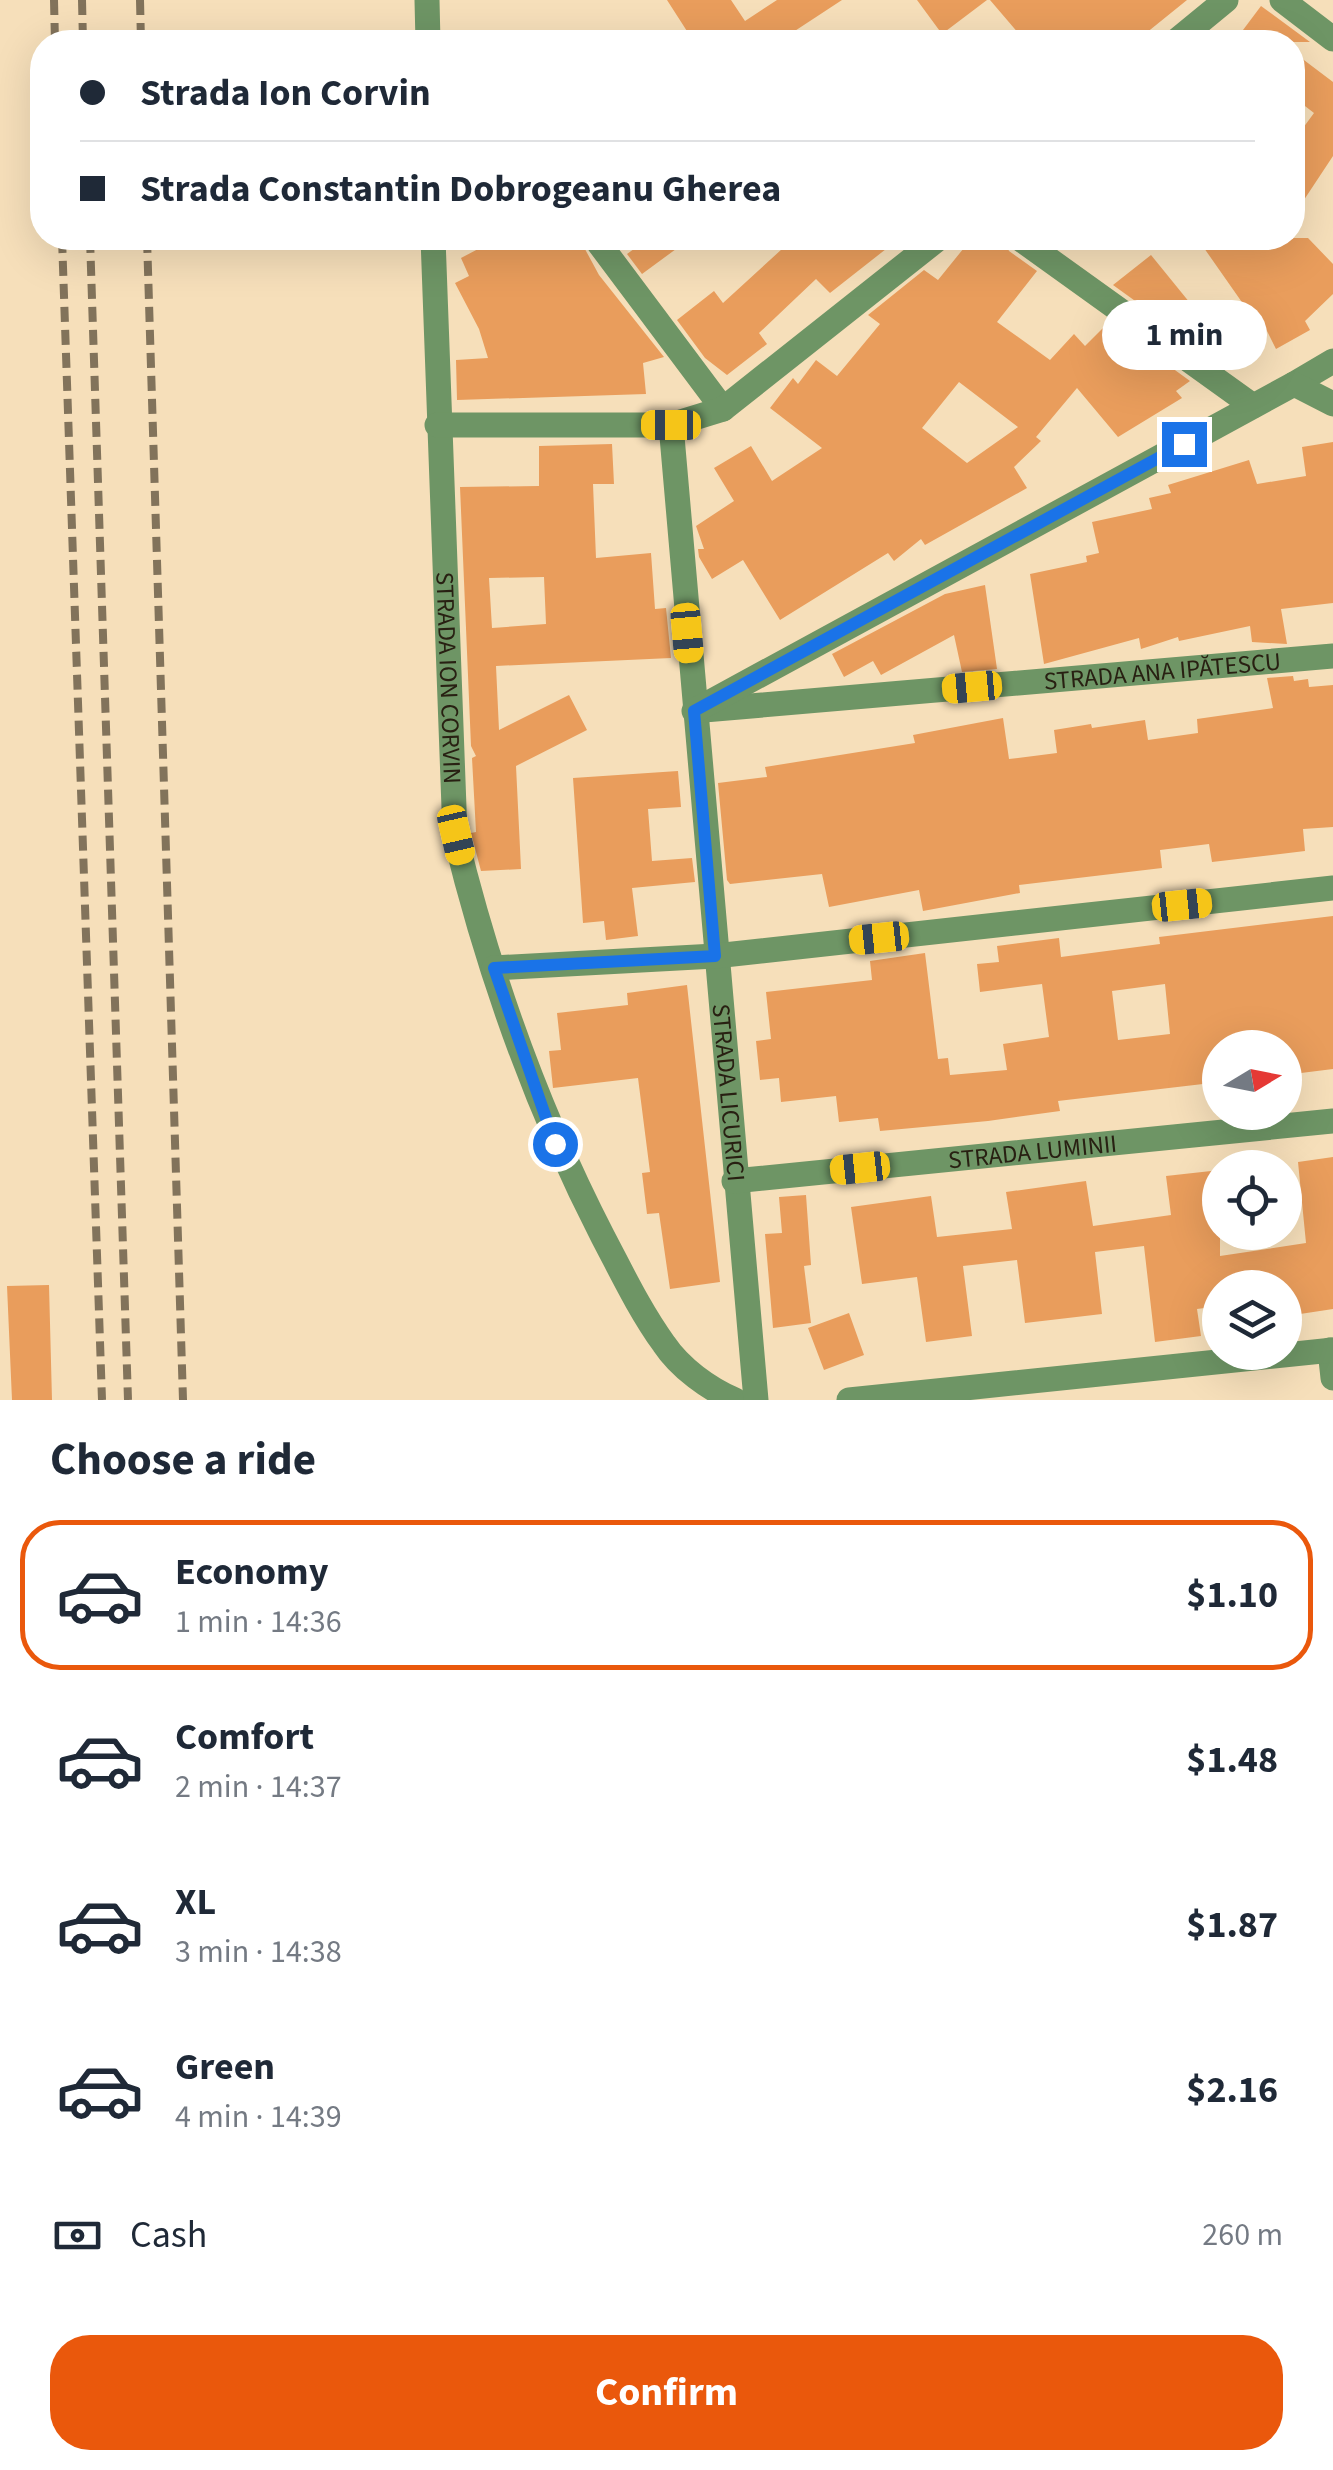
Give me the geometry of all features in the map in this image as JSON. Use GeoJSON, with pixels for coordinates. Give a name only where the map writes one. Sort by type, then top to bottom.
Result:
{"type":"FeatureCollection","features":[{"type":"Feature","properties":{"kind":"street"},"geometry":{"type":"LineString","coordinates":[[427,0],[428,30]]}},
{"type":"Feature","properties":{"kind":"street"},"geometry":{"type":"LineString","coordinates":[[1190,30],[1226,0]]}},
{"type":"Feature","properties":{"kind":"street"},"geometry":{"type":"LineString","coordinates":[[1282,0],[1333,39]]}},
{"type":"Feature","properties":{"kind":"street","name":"STRADA ION CORVIN"},"geometry":{"type":"LineString","coordinates":[[433,250],[437,425],[456,835],[494,968],[555,1144],[665,1346],[717,1392],[736,1400]]}},
{"type":"Feature","properties":{"kind":"street"},"geometry":{"type":"LineString","coordinates":[[603,250],[724,409]]}},
{"type":"Feature","properties":{"kind":"street"},"geometry":{"type":"LineString","coordinates":[[437,425],[671,425],[724,409],[924,250]]}},
{"type":"Feature","properties":{"kind":"street"},"geometry":{"type":"LineString","coordinates":[[1036,250],[1254,406]]}},
{"type":"Feature","properties":{"kind":"street"},"geometry":{"type":"LineString","coordinates":[[694,711],[1333,361]]}},
{"type":"Feature","properties":{"kind":"street"},"geometry":{"type":"LineString","coordinates":[[1294,384],[1333,404]]}},
{"type":"Feature","properties":{"kind":"street","name":"STRADA LICURICI"},"geometry":{"type":"LineString","coordinates":[[671,425],[756,1400]]}},
{"type":"Feature","properties":{"kind":"street","name":"STRADA ANA IPĂTESCU"},"geometry":{"type":"LineString","coordinates":[[694,711],[1333,656]]}},
{"type":"Feature","properties":{"kind":"street"},"geometry":{"type":"LineString","coordinates":[[494,968],[715,956],[1333,888]]}},
{"type":"Feature","properties":{"kind":"street","name":"STRADA LUMINII"},"geometry":{"type":"LineString","coordinates":[[734,1181],[1333,1121]]}},
{"type":"Feature","properties":{"kind":"street"},"geometry":{"type":"LineString","coordinates":[[849,1400],[1331,1350],[1333,1378]]}},
{"type":"Feature","properties":{"kind":"building"},"geometry":{"type":"Polygon","coordinates":[[[667,0],[731,0],[745,21],[777,0],[842,0],[796,30],[686,30],[667,0]]]}},
{"type":"Feature","properties":{"kind":"building"},"geometry":{"type":"Polygon","coordinates":[[[917,0],[987,0],[947,30],[939,30],[917,0]]]}},
{"type":"Feature","properties":{"kind":"building"},"geometry":{"type":"Polygon","coordinates":[[[990,0],[1187,0],[1150,30],[1016,30],[990,0]]]}},
{"type":"Feature","properties":{"kind":"building"},"geometry":{"type":"Polygon","coordinates":[[[1261,6],[1294,30],[1243,30],[1261,6]]]}},
{"type":"Feature","properties":{"kind":"building"},"geometry":{"type":"Polygon","coordinates":[[[1305,61],[1333,82],[1333,156],[1305,198],[1305,125],[1314,113],[1305,106],[1305,61]]]}},
{"type":"Feature","properties":{"kind":"building"},"geometry":{"type":"Polygon","coordinates":[[[1308,238],[1333,264],[1333,294],[1305,321],[1310,330],[1276,349],[1264,325],[1260,328],[1205,250],[1305,250],[1308,238]]]}},
{"type":"Feature","properties":{"kind":"building"},"geometry":{"type":"Polygon","coordinates":[[[476,250],[585,250],[599,275],[664,357],[643,363],[646,394],[457,400],[456,360],[488,358],[479,329],[455,283],[469,276],[461,258],[476,250]]]}},
{"type":"Feature","properties":{"kind":"building"},"geometry":{"type":"Polygon","coordinates":[[[632,250],[675,250],[642,274],[627,254],[632,250]]]}},
{"type":"Feature","properties":{"kind":"building"},"geometry":{"type":"Polygon","coordinates":[[[781,250],[885,250],[830,293],[816,279],[759,333],[767,344],[727,375],[705,358],[677,320],[714,291],[723,303],[781,250]]]}},
{"type":"Feature","properties":{"kind":"building"},"geometry":{"type":"Polygon","coordinates":[[[962,250],[1009,250],[1037,271],[997,322],[1050,360],[1074,334],[1085,346],[1109,322],[1190,381],[1176,391],[1182,398],[1118,437],[1077,388],[1036,437],[1041,441],[1014,467],[1027,488],[925,545],[921,539],[894,561],[888,553],[780,620],[743,560],[712,579],[699,557],[698,549],[704,549],[696,526],[734,501],[714,468],[751,446],[772,481],[822,448],[770,408],[793,378],[798,384],[816,360],[837,376],[880,324],[868,315],[924,270],[938,280],[962,250]],[[959,382],[922,428],[967,463],[1018,427],[959,382]]]}},
{"type":"Feature","properties":{"kind":"building"},"geometry":{"type":"Polygon","coordinates":[[[1151,255],[1229,351],[1217,360],[1113,285],[1151,255]]]}},
{"type":"Feature","properties":{"kind":"building"},"geometry":{"type":"Polygon","coordinates":[[[1333,442],[1333,603],[1281,609],[1287,644],[1252,642],[1250,626],[1179,641],[1178,637],[1141,649],[1139,638],[1044,664],[1030,574],[1087,562],[1086,556],[1099,553],[1092,522],[1152,509],[1149,498],[1171,493],[1168,485],[1249,460],[1257,484],[1306,476],[1302,447],[1333,442]]]}},
{"type":"Feature","properties":{"kind":"building"},"geometry":{"type":"Polygon","coordinates":[[[612,444],[614,484],[593,484],[596,558],[651,553],[655,609],[666,608],[671,658],[496,666],[499,730],[569,695],[587,730],[516,766],[521,869],[481,871],[471,833],[476,832],[472,758],[476,756],[471,746],[460,487],[539,486],[539,446],[612,444]],[[544,577],[489,578],[492,628],[546,624],[544,577]]]}},
{"type":"Feature","properties":{"kind":"building"},"geometry":{"type":"Polygon","coordinates":[[[985,585],[997,669],[962,672],[954,635],[881,675],[873,661],[844,677],[832,654],[945,594],[985,585]]]}},
{"type":"Feature","properties":{"kind":"building"},"geometry":{"type":"Polygon","coordinates":[[[1293,676],[1294,681],[1308,679],[1309,687],[1333,685],[1333,827],[1303,829],[1305,851],[1212,862],[1209,844],[1160,850],[1162,868],[1019,885],[1020,893],[923,911],[919,890],[829,907],[822,874],[730,884],[727,880],[718,783],[767,777],[765,767],[915,743],[913,735],[1003,718],[1009,759],[1057,753],[1054,730],[1091,724],[1092,728],[1145,720],[1148,740],[1198,733],[1197,719],[1273,708],[1267,678],[1293,676]]]}},
{"type":"Feature","properties":{"kind":"building"},"geometry":{"type":"Polygon","coordinates":[[[678,771],[681,807],[648,809],[652,861],[692,858],[695,882],[632,888],[638,936],[606,940],[604,921],[583,923],[573,778],[678,771]]]}},
{"type":"Feature","properties":{"kind":"building"},"geometry":{"type":"Polygon","coordinates":[[[1333,916],[1333,1069],[1302,1073],[1302,1030],[1202,1030],[1202,1084],[1058,1101],[1060,1111],[880,1131],[878,1118],[839,1122],[836,1096],[781,1102],[779,1078],[760,1080],[756,1041],[771,1039],[766,992],[872,980],[870,961],[925,953],[938,1059],[948,1058],[950,1075],[1007,1070],[1003,1044],[1049,1037],[1042,984],[980,992],[977,964],[999,962],[997,946],[1059,938],[1061,957],[1160,944],[1159,937],[1333,916]],[[1165,984],[1112,991],[1118,1040],[1170,1034],[1165,984]]]}},
{"type":"Feature","properties":{"kind":"building"},"geometry":{"type":"Polygon","coordinates":[[[687,985],[720,1282],[670,1289],[659,1213],[647,1214],[642,1173],[650,1172],[638,1078],[553,1088],[549,1051],[561,1050],[557,1013],[628,1005],[627,993],[687,985]]]}},
{"type":"Feature","properties":{"kind":"building"},"geometry":{"type":"Polygon","coordinates":[[[1333,1157],[1333,1309],[1302,1314],[1302,1270],[1202,1270],[1202,1308],[1197,1309],[1201,1336],[1155,1342],[1144,1246],[1095,1252],[1102,1314],[1025,1323],[1017,1260],[963,1266],[972,1336],[926,1342],[917,1277],[862,1284],[851,1207],[931,1196],[937,1237],[1012,1229],[1006,1192],[1086,1181],[1093,1226],[1171,1215],[1166,1176],[1202,1172],[1202,1250],[1220,1250],[1220,1256],[1260,1250],[1302,1250],[1302,1244],[1306,1243],[1302,1161],[1333,1157]]]}},
{"type":"Feature","properties":{"kind":"building"},"geometry":{"type":"Polygon","coordinates":[[[806,1195],[811,1265],[804,1266],[811,1323],[773,1328],[765,1234],[782,1233],[779,1197],[806,1195]]]}},
{"type":"Feature","properties":{"kind":"building"},"geometry":{"type":"Polygon","coordinates":[[[49,1285],[52,1400],[12,1400],[7,1286],[49,1285]]]}},
{"type":"Feature","properties":{"kind":"building"},"geometry":{"type":"Polygon","coordinates":[[[849,1313],[864,1355],[824,1370],[808,1328],[849,1313]]]}},
{"type":"Feature","properties":{"kind":"railway"},"geometry":{"type":"LineString","coordinates":[[54,0],[55,30]]}},
{"type":"Feature","properties":{"kind":"railway"},"geometry":{"type":"LineString","coordinates":[[82,0],[83,30]]}},
{"type":"Feature","properties":{"kind":"railway"},"geometry":{"type":"LineString","coordinates":[[140,0],[141,30]]}},
{"type":"Feature","properties":{"kind":"railway"},"geometry":{"type":"LineString","coordinates":[[62,250],[102,1400]]}},
{"type":"Feature","properties":{"kind":"railway"},"geometry":{"type":"LineString","coordinates":[[90,250],[128,1400]]}},
{"type":"Feature","properties":{"kind":"railway"},"geometry":{"type":"LineString","coordinates":[[147,250],[183,1400]]}},
{"type":"Feature","properties":{"kind":"route"},"geometry":{"type":"LineString","coordinates":[[555,1144],[494,968],[715,956],[694,711],[1184,444]]}}]}
